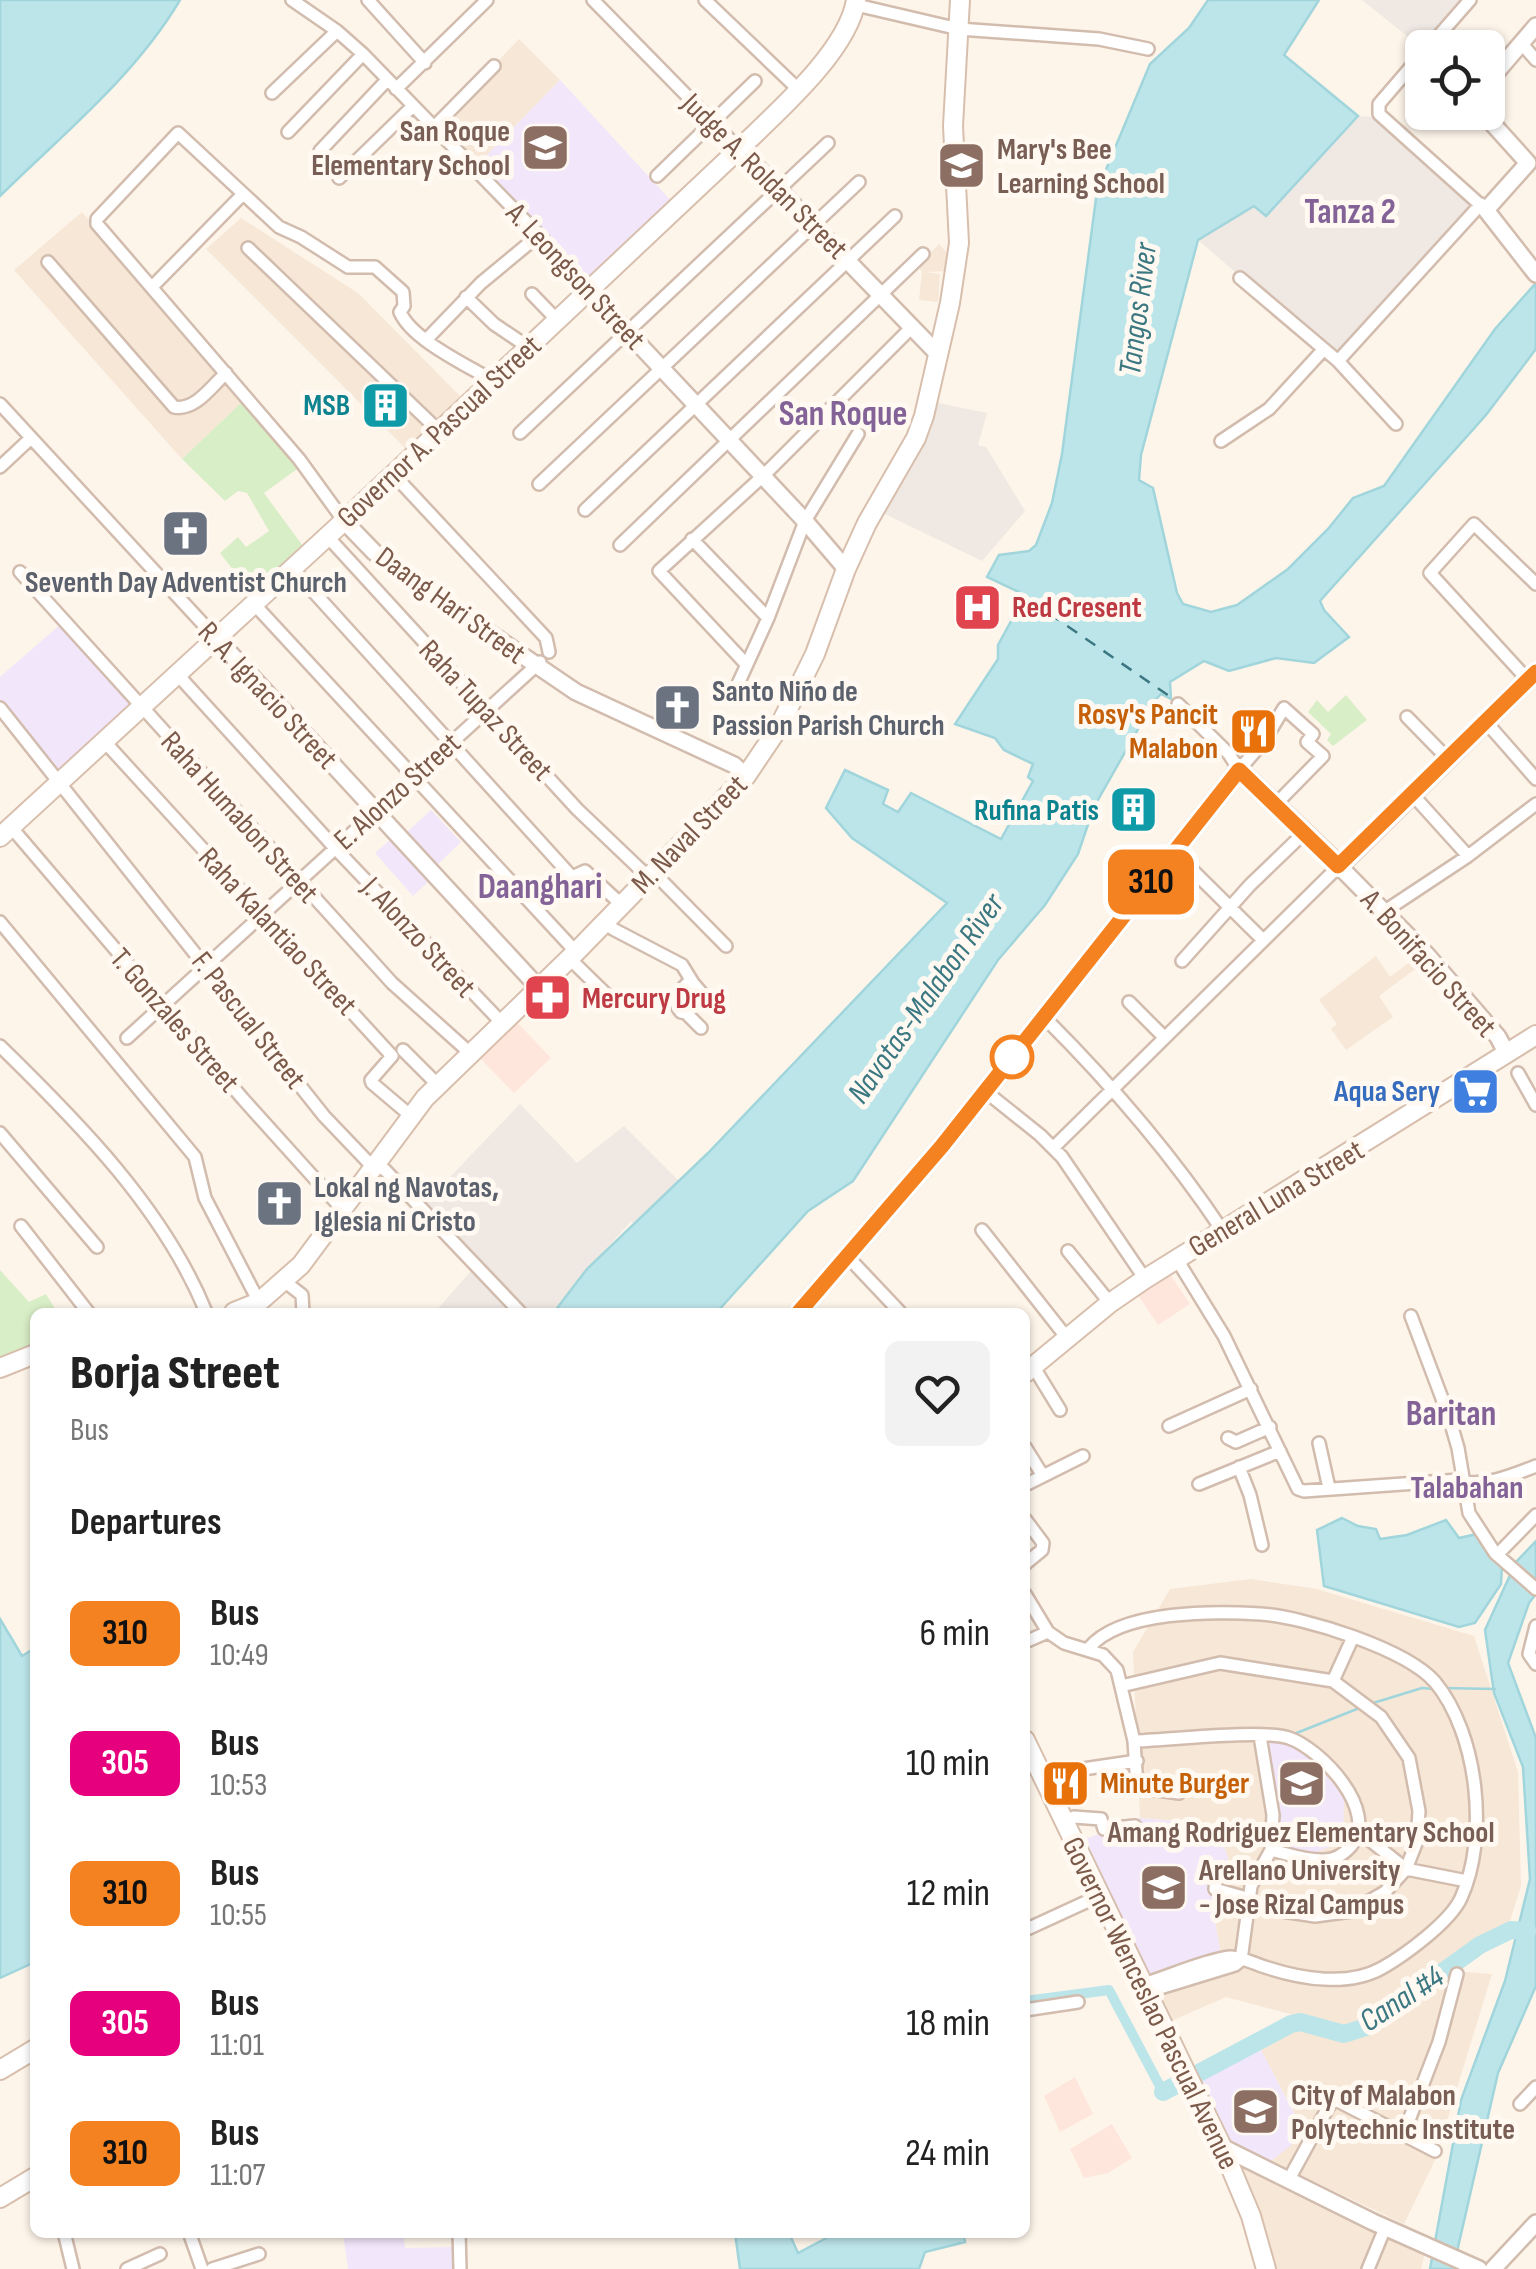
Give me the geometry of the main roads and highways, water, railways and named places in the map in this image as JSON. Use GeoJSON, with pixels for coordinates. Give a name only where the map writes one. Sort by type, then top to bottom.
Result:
{"type":"FeatureCollection","features":[{"type":"Feature","properties":{"kind":"main road","name":"M. Naval Street"},"geometry":{"type":"LineString","coordinates":[[244,1308],[259,1302],[305,1261],[438,1085],[651,876],[746,776],[778,727],[815,654],[846,569],[924,416],[950,303],[959,242],[953,137],[960,0]]}},
{"type":"Feature","properties":{"kind":"main road","name":"Governor A. Pascual Street"},"geometry":{"type":"LineString","coordinates":[[6,832],[740,149],[832,52],[856,3]]}},
{"type":"Feature","properties":{"kind":"main road","name":"A. Bonifacio Street"},"geometry":{"type":"LineString","coordinates":[[803,1308],[986,1091],[1239,770],[1338,866],[1532,676]]}},
{"type":"Feature","properties":{"kind":"main road","name":"General Luna Street"},"geometry":{"type":"LineString","coordinates":[[1030,1368],[1145,1278],[1508,1056],[1536,1034]]}},
{"type":"Feature","properties":{"kind":"main road"},"geometry":{"type":"LineString","coordinates":[[0,1368],[30,1356]]}},
{"type":"Feature","properties":{"kind":"main road","name":"Governor Wenceslao Pascual Avenue"},"geometry":{"type":"LineString","coordinates":[[1030,1751],[1222,2147],[1251,2216],[1266,2269]]}},
{"type":"Feature","properties":{"kind":"main road"},"geometry":{"type":"LineString","coordinates":[[0,2070],[30,2052]]}},
{"type":"Feature","properties":{"kind":"main road"},"geometry":{"type":"LineString","coordinates":[[0,2198],[30,2180]]}},
{"type":"Feature","properties":{"kind":"water"},"geometry":{"type":"Polygon","coordinates":[[[0,0],[180,0],[120,79],[0,196],[0,0]]]}},
{"type":"Feature","properties":{"kind":"water"},"geometry":{"type":"Polygon","coordinates":[[[1208,0],[1319,0],[1284,55],[1358,116],[1266,216],[1254,206],[1198,240],[1141,455],[1139,480],[1153,488],[1177,593],[1183,604],[1211,612],[1237,605],[1288,569],[1353,498],[1384,486],[1495,329],[1536,283],[1536,349],[1486,415],[1320,601],[1349,637],[1314,663],[1276,658],[1229,671],[1204,661],[1170,682],[1171,699],[1161,694],[1154,701],[1094,807],[1078,854],[1045,905],[998,960],[853,1181],[808,1211],[721,1308],[557,1308],[587,1269],[708,1153],[947,903],[852,838],[826,808],[845,770],[888,790],[883,804],[898,812],[911,793],[1001,839],[1033,781],[1028,777],[1033,764],[1004,750],[995,738],[955,724],[998,659],[998,645],[1022,601],[1019,592],[987,577],[999,555],[1029,551],[1036,545],[1052,503],[1097,191],[1150,64],[1189,28],[1208,0]]]}},
{"type":"Feature","properties":{"kind":"water"},"geometry":{"type":"Polygon","coordinates":[[[1342,1518],[1376,1529],[1380,1539],[1407,1535],[1446,1520],[1459,1538],[1477,1534],[1502,1567],[1501,1584],[1475,1623],[1459,1627],[1324,1586],[1317,1530],[1342,1518]]]}},
{"type":"Feature","properties":{"kind":"water"},"geometry":{"type":"Polygon","coordinates":[[[1536,1541],[1536,1594],[1529,1603],[1508,1663],[1536,1738],[1536,1986],[1498,2073],[1453,2269],[1430,2269],[1461,2100],[1505,1981],[1530,1879],[1523,1767],[1494,1693],[1485,1630],[1516,1562],[1536,1541]]]}},
{"type":"Feature","properties":{"kind":"water"},"geometry":{"type":"Polygon","coordinates":[[[0,1619],[22,1656],[30,1651],[30,1964],[0,1978],[0,1619]]]}},
{"type":"Feature","properties":{"kind":"water"},"geometry":{"type":"Polygon","coordinates":[[[736,2238],[791,2238],[798,2253],[826,2238],[964,2238],[965,2242],[925,2252],[919,2269],[740,2269],[736,2238]]]}},
{"type":"Feature","properties":{"kind":"waterway"},"geometry":{"type":"LineString","coordinates":[[1370,1704],[1422,1688],[1434,1689]]}},
{"type":"Feature","properties":{"kind":"waterway"},"geometry":{"type":"LineString","coordinates":[[1443,1688],[1495,1689]]}},
{"type":"Feature","properties":{"kind":"waterway"},"geometry":{"type":"LineString","coordinates":[[1294,1734],[1357,1709]]}},
{"type":"Feature","properties":{"kind":"waterway","name":"Canal #4"},"geometry":{"type":"LineString","coordinates":[[1163,2092],[1291,2024],[1300,2022],[1344,2034],[1366,2027],[1480,1945],[1511,1930],[1527,1931]]}},
{"type":"Feature","properties":{"kind":"waterway"},"geometry":{"type":"LineString","coordinates":[[1030,2000],[1109,1990],[1163,2092]]}},
{"type":"Feature","properties":{"kind":"place","name":"San Roque Elementary School"},"geometry":{"type":"Point","coordinates":[545,148]}},
{"type":"Feature","properties":{"kind":"place","name":"Mary's Bee Learning School"},"geometry":{"type":"Point","coordinates":[962,166]}},
{"type":"Feature","properties":{"kind":"place","name":"MSB"},"geometry":{"type":"Point","coordinates":[385,405]}},
{"type":"Feature","properties":{"kind":"place","name":"Seventh Day Adventist Church"},"geometry":{"type":"Point","coordinates":[186,533]}},
{"type":"Feature","properties":{"kind":"place","name":"Red Cresent"},"geometry":{"type":"Point","coordinates":[977,607]}},
{"type":"Feature","properties":{"kind":"place","name":"Santo Niño de Passion Parish Church"},"geometry":{"type":"Point","coordinates":[677,708]}},
{"type":"Feature","properties":{"kind":"place","name":"Rosy's Pancit Malabon"},"geometry":{"type":"Point","coordinates":[1253,731]}},
{"type":"Feature","properties":{"kind":"place","name":"Rufina Patis"},"geometry":{"type":"Point","coordinates":[1134,810]}},
{"type":"Feature","properties":{"kind":"place","name":"Mercury Drug"},"geometry":{"type":"Point","coordinates":[547,998]}},
{"type":"Feature","properties":{"kind":"place","name":"Aqua Sery"},"geometry":{"type":"Point","coordinates":[1475,1091]}},
{"type":"Feature","properties":{"kind":"place","name":"Lokal ng Navotas, Iglesia ni Cristo"},"geometry":{"type":"Point","coordinates":[279,1204]}},
{"type":"Feature","properties":{"kind":"place","name":"Minute Burger"},"geometry":{"type":"Point","coordinates":[1065,1783]}},
{"type":"Feature","properties":{"kind":"place","name":"Amang Rodriguez Elementary School"},"geometry":{"type":"Point","coordinates":[1301,1783]}},
{"type":"Feature","properties":{"kind":"place","name":"Arellano University - Jose Rizal Campus"},"geometry":{"type":"Point","coordinates":[1164,1887]}},
{"type":"Feature","properties":{"kind":"place","name":"City of Malabon Polytechnic Institute"},"geometry":{"type":"Point","coordinates":[1256,2112]}},
{"type":"Feature","properties":{"kind":"district","name":"Tanza 2"},"geometry":{"type":"Point","coordinates":[1350,211]}},
{"type":"Feature","properties":{"kind":"district","name":"San Roque"},"geometry":{"type":"Point","coordinates":[843,413]}},
{"type":"Feature","properties":{"kind":"district","name":"Daanghari"},"geometry":{"type":"Point","coordinates":[540,886]}},
{"type":"Feature","properties":{"kind":"district","name":"Baritan"},"geometry":{"type":"Point","coordinates":[1451,1413]}},
{"type":"Feature","properties":{"kind":"district","name":"Talabahan"},"geometry":{"type":"Point","coordinates":[1467,1487]}},
{"type":"Feature","properties":{"kind":"water label","name":"Tangos River"},"geometry":{"type":"Point","coordinates":[1137,309]}},
{"type":"Feature","properties":{"kind":"water label","name":"Navotas-Malabon River"},"geometry":{"type":"Point","coordinates":[925,998]}}]}
